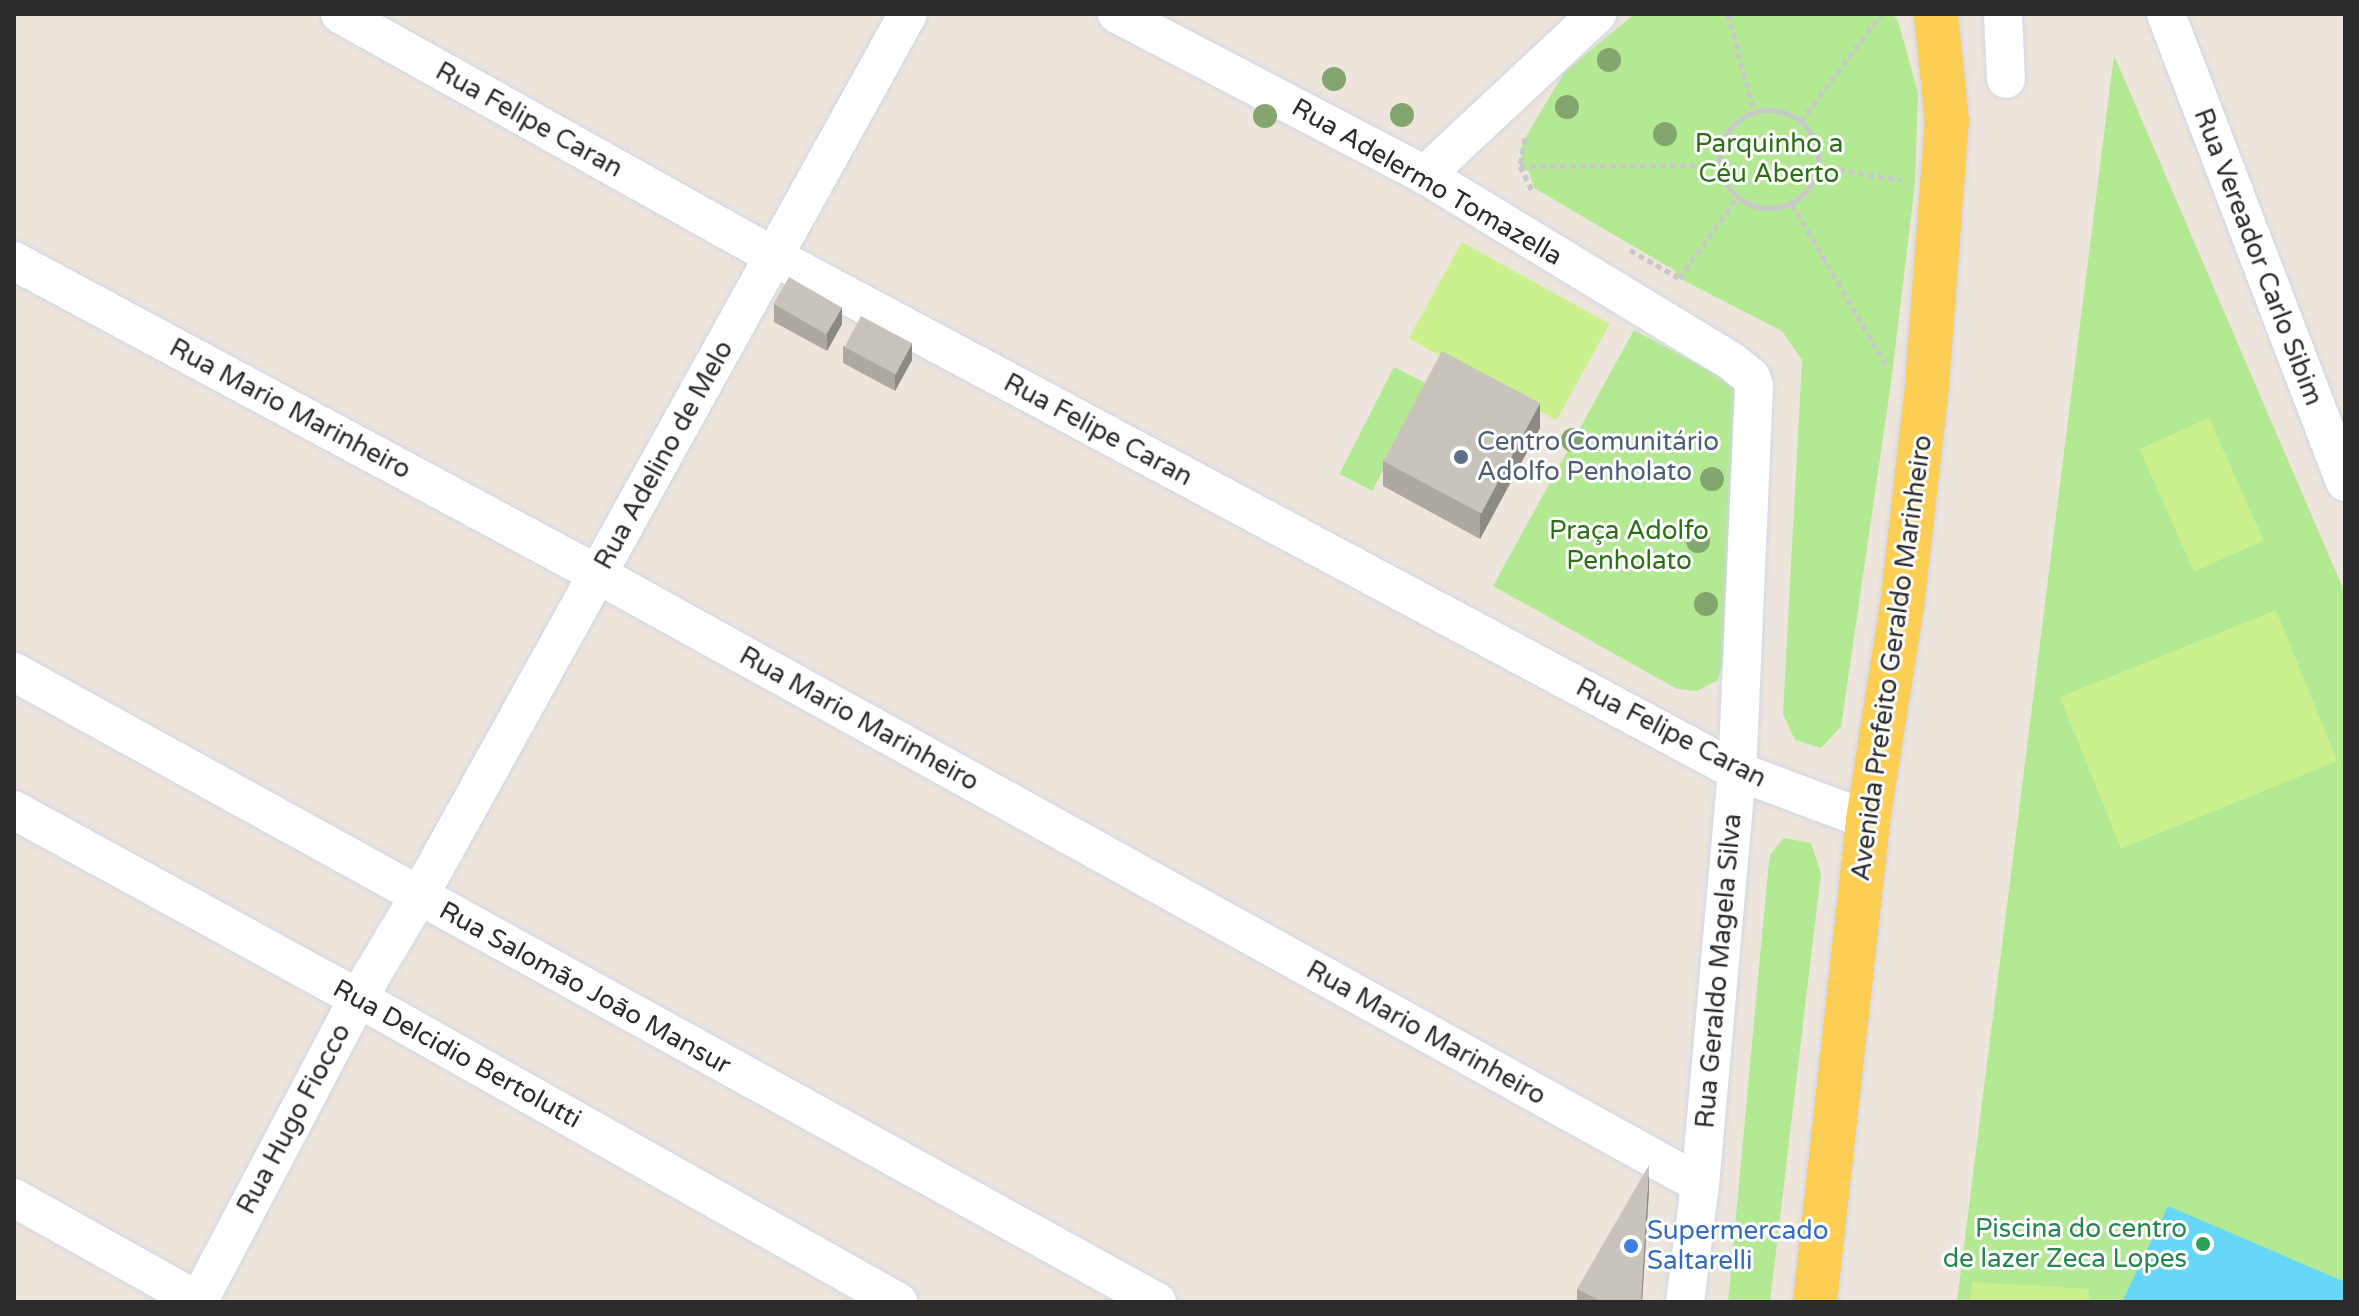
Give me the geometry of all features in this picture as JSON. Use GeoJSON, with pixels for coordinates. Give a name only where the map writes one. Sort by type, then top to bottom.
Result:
{"type":"FeatureCollection","features":[{"type":"Feature","properties":{"kind":"main road","name":"Avenida Prefeito Geraldo Marinheiro"},"geometry":{"type":"LineString","coordinates":[[1815,1302],[1868,820],[1902,606],[1944,188],[1947,121],[1936,14]]}},
{"type":"Feature","properties":{"kind":"street","name":"Rua Felipe Caran"},"geometry":{"type":"LineString","coordinates":[[340,14],[775,257],[1737,771],[1868,820]]}},
{"type":"Feature","properties":{"kind":"street","name":"Rua Adelino de Melo"},"geometry":{"type":"LineString","coordinates":[[419,896],[908,14]]}},
{"type":"Feature","properties":{"kind":"street","name":"Rua Adelermo Tomazella"},"geometry":{"type":"LineString","coordinates":[[1117,14],[1425,175],[1731,361]]}},
{"type":"Feature","properties":{"kind":"street"},"geometry":{"type":"LineString","coordinates":[[1425,175],[1597,14]]}},
{"type":"Feature","properties":{"kind":"street"},"geometry":{"type":"LineString","coordinates":[[2006,79],[2003,27],[2032,14]]}},
{"type":"Feature","properties":{"kind":"street","name":"Rua Vereador Carlo Sibim"},"geometry":{"type":"LineString","coordinates":[[2135,14],[2169,22],[2345,482]]}},
{"type":"Feature","properties":{"kind":"street","name":"Rua Mario Marinheiro"},"geometry":{"type":"LineString","coordinates":[[14,261],[597,574],[1700,1184]]}},
{"type":"Feature","properties":{"kind":"street","name":"Rua Geraldo Magela Silva"},"geometry":{"type":"LineString","coordinates":[[1685,1302],[1700,1184],[1737,771],[1754,386],[1744,370],[1731,361]]}},
{"type":"Feature","properties":{"kind":"street","name":"Rua Salomão João Mansur"},"geometry":{"type":"LineString","coordinates":[[14,672],[1157,1302]]}},
{"type":"Feature","properties":{"kind":"street","name":"Rua Delcidio Bertolutti"},"geometry":{"type":"LineString","coordinates":[[14,810],[358,998],[898,1302]]}},
{"type":"Feature","properties":{"kind":"street","name":"Rua Hugo Fiocco"},"geometry":{"type":"LineString","coordinates":[[199,1302],[358,998],[419,896]]}},
{"type":"Feature","properties":{"kind":"street"},"geometry":{"type":"LineString","coordinates":[[14,1198],[199,1302]]}},
{"type":"Feature","properties":{"kind":"path"},"geometry":{"type":"LineString","coordinates":[[1728,14],[1754,112]]}},
{"type":"Feature","properties":{"kind":"path"},"geometry":{"type":"LineString","coordinates":[[1801,121],[1881,14]]}},
{"type":"Feature","properties":{"kind":"path"},"geometry":{"type":"LineString","coordinates":[[1754,112],[1787,112],[1801,121],[1812,134],[1819,166],[1814,182],[1792,204],[1776,209],[1760,208],[1737,198],[1724,181],[1719,165],[1727,133],[1739,120],[1754,112]]}},
{"type":"Feature","properties":{"kind":"path"},"geometry":{"type":"LineString","coordinates":[[1528,132],[1520,166],[1529,189],[1540,197]]}},
{"type":"Feature","properties":{"kind":"path"},"geometry":{"type":"LineString","coordinates":[[1520,166],[1719,165]]}},
{"type":"Feature","properties":{"kind":"path"},"geometry":{"type":"LineString","coordinates":[[1819,166],[1915,183]]}},
{"type":"Feature","properties":{"kind":"path"},"geometry":{"type":"LineString","coordinates":[[1626,248],[1679,278],[1737,198]]}},
{"type":"Feature","properties":{"kind":"path"},"geometry":{"type":"LineString","coordinates":[[1792,204],[1892,376]]}},
{"type":"Feature","properties":{"kind":"green space","name":"Parquinho a Céu Aberto"},"geometry":{"type":"Polygon","coordinates":[[[1640,14],[1893,14],[1899,24],[1918,93],[1915,183],[1892,376],[1841,727],[1821,748],[1795,740],[1783,714],[1802,360],[1782,331],[1679,278],[1674,270],[1534,188],[1529,172],[1520,166],[1522,143],[1565,71],[1631,17],[1640,14]]]}},
{"type":"Feature","properties":{"kind":"green space"},"geometry":{"type":"Polygon","coordinates":[[[2114,55],[2345,593],[2345,1302],[1957,1302],[2114,55]]]}},
{"type":"Feature","properties":{"kind":"green space"},"geometry":{"type":"Polygon","coordinates":[[[1462,242],[1610,324],[1556,420],[1409,338],[1462,242]]]}},
{"type":"Feature","properties":{"kind":"green space","name":"Praça Adolfo Penholato"},"geometry":{"type":"Polygon","coordinates":[[[1634,330],[1735,384],[1725,656],[1718,680],[1697,691],[1677,689],[1493,586],[1634,330]]]}},
{"type":"Feature","properties":{"kind":"green space"},"geometry":{"type":"Polygon","coordinates":[[[1394,367],[1427,384],[1372,491],[1340,474],[1394,367]]]}},
{"type":"Feature","properties":{"kind":"green space"},"geometry":{"type":"Polygon","coordinates":[[[2209,418],[2264,540],[2194,571],[2140,449],[2209,418]]]}},
{"type":"Feature","properties":{"kind":"green space"},"geometry":{"type":"Polygon","coordinates":[[[2276,610],[2337,761],[2121,848],[2060,697],[2276,610]]]}},
{"type":"Feature","properties":{"kind":"green space"},"geometry":{"type":"Polygon","coordinates":[[[1784,838],[1811,843],[1821,873],[1770,1302],[1728,1302],[1768,871],[1770,855],[1784,838]]]}},
{"type":"Feature","properties":{"kind":"green space"},"geometry":{"type":"Polygon","coordinates":[[[1972,1282],[2089,1289],[2089,1302],[1970,1302],[1972,1282]]]}},
{"type":"Feature","properties":{"kind":"water","name":"Piscina do centro de lazer Zeca Lopes"},"geometry":{"type":"Polygon","coordinates":[[[2168,1206],[2345,1282],[2345,1302],[2122,1302],[2168,1206]]]}},
{"type":"Feature","properties":{"kind":"building"},"geometry":{"type":"Polygon","coordinates":[[[789,277],[842,308],[826,334],[774,304],[789,277]]]}},
{"type":"Feature","properties":{"kind":"building"},"geometry":{"type":"Polygon","coordinates":[[[861,316],[912,343],[896,374],[845,347],[861,316]]]}},
{"type":"Feature","properties":{"kind":"building","name":"Centro Comunitário Adolfo Penholato"},"geometry":{"type":"Polygon","coordinates":[[[1442,351],[1540,403],[1481,513],[1383,461],[1442,351]]]}},
{"type":"Feature","properties":{"kind":"building","name":"Supermercado Saltarelli"},"geometry":{"type":"Polygon","coordinates":[[[1649,1165],[1641,1302],[1602,1302],[1577,1289],[1649,1165]]]}},
{"type":"Feature","properties":{"kind":"place","name":"Centro Comunitário Adolfo Penholato"},"geometry":{"type":"Point","coordinates":[1461,457]}},
{"type":"Feature","properties":{"kind":"place","name":"Piscina do centro de lazer Zeca Lopes"},"geometry":{"type":"Point","coordinates":[2203,1244]}},
{"type":"Feature","properties":{"kind":"place","name":"Supermercado Saltarelli"},"geometry":{"type":"Point","coordinates":[1631,1246]}}]}
